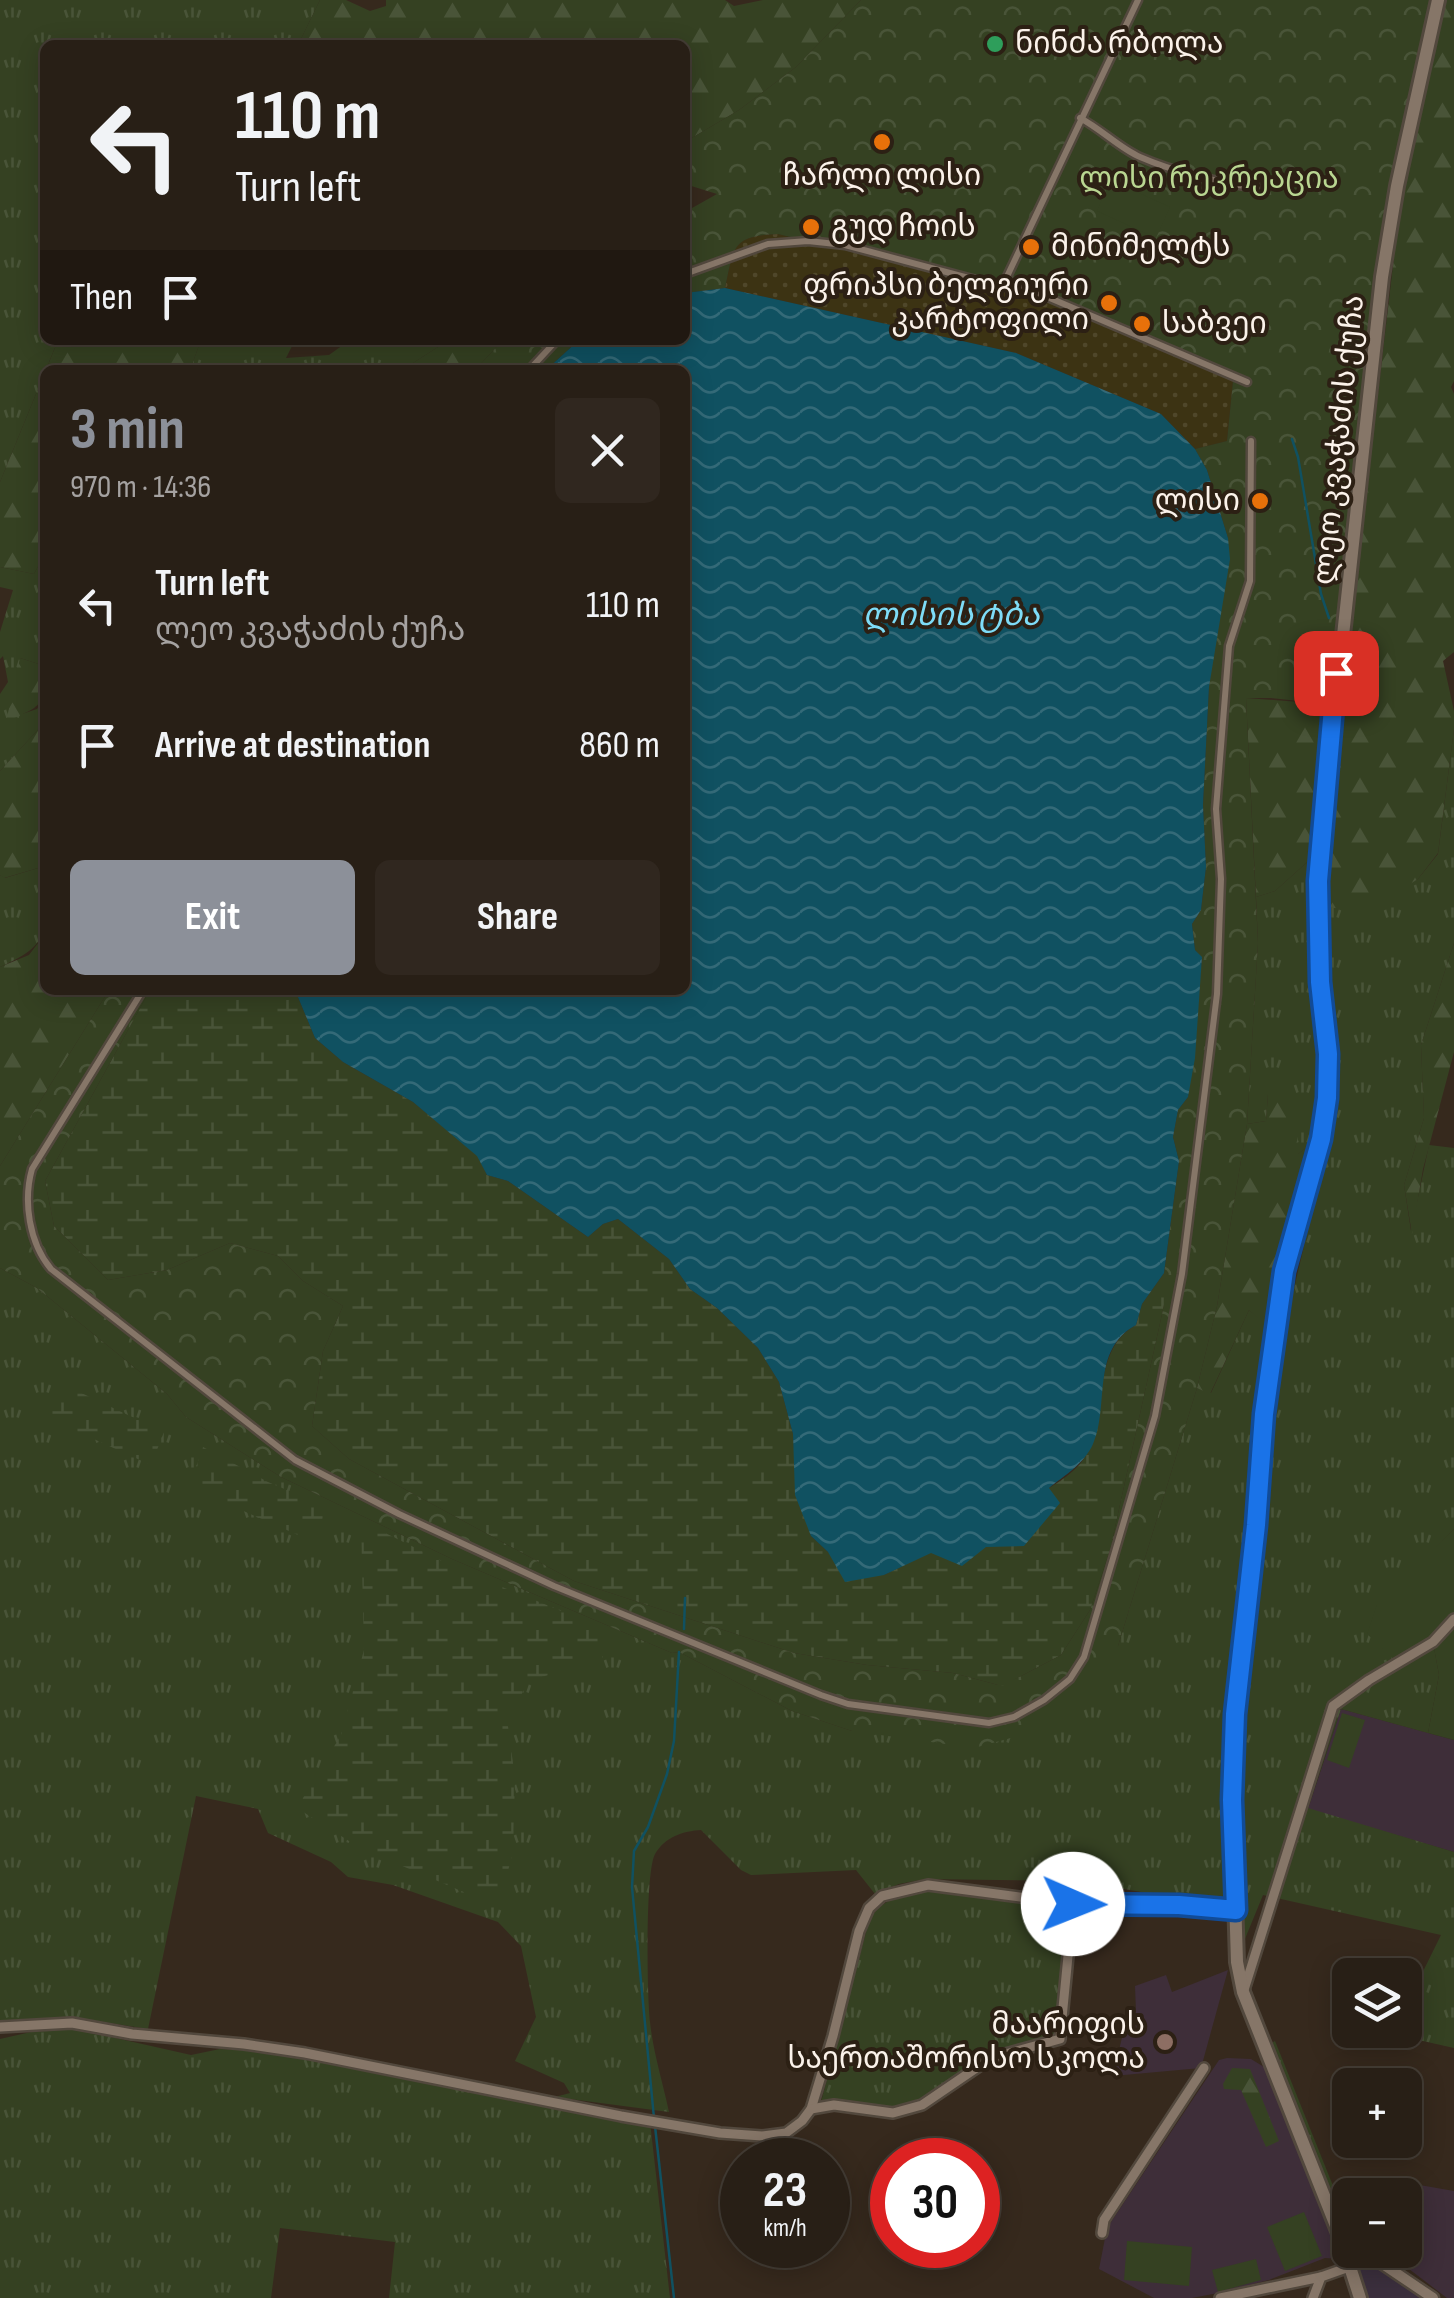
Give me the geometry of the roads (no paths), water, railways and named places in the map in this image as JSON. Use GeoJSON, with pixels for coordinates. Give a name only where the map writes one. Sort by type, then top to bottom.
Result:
{"type":"FeatureCollection","features":[{"type":"Feature","properties":{"kind":"main road","name":"ლეო კვაჭაძის ქუჩა"},"geometry":{"type":"LineString","coordinates":[[1332,2208],[1243,1992],[1236,1962],[1232,1800],[1235,1714],[1264,1414],[1284,1271],[1321,1139],[1327,1098],[1318,881],[1332,705],[1364,461],[1382,277],[1397,186],[1438,0]]}},
{"type":"Feature","properties":{"kind":"main road","name":"ლეო კვაჭაძის ქუჩა"},"geometry":{"type":"LineString","coordinates":[[1352,2268],[1360,2298]]}},
{"type":"Feature","properties":{"kind":"street"},"geometry":{"type":"LineString","coordinates":[[1003,285],[1138,0]]}},
{"type":"Feature","properties":{"kind":"street"},"geometry":{"type":"LineString","coordinates":[[1080,118],[1105,131],[1137,156],[1214,182],[1257,188]]}},
{"type":"Feature","properties":{"kind":"street"},"geometry":{"type":"LineString","coordinates":[[690,272],[768,244],[808,240],[844,246],[1050,297],[1247,382]]}},
{"type":"Feature","properties":{"kind":"street"},"geometry":{"type":"LineString","coordinates":[[533,365],[552,345]]}},
{"type":"Feature","properties":{"kind":"street"},"geometry":{"type":"LineString","coordinates":[[140,995],[32,1169],[27,1190],[31,1222],[40,1257],[51,1269],[295,1460],[502,1562],[677,1638],[848,1704],[968,1722],[1014,1718],[1062,1687],[1084,1657],[1155,1416],[1182,1274],[1217,994],[1221,879],[1217,791],[1229,646],[1250,581],[1251,441]]}},
{"type":"Feature","properties":{"kind":"street"},"geometry":{"type":"LineString","coordinates":[[1243,1992],[1334,1706],[1432,1642],[1454,1619]]}},
{"type":"Feature","properties":{"kind":"street"},"geometry":{"type":"LineString","coordinates":[[0,2027],[72,2023],[132,2034],[275,2048],[621,2116],[762,2136],[786,2133],[810,2109],[859,1931],[869,1908],[882,1896],[928,1885],[1073,1904],[1236,1910]]}},
{"type":"Feature","properties":{"kind":"street"},"geometry":{"type":"LineString","coordinates":[[810,2109],[834,2105],[893,2113],[922,2105],[991,2058],[1060,2039],[1073,1904]]}},
{"type":"Feature","properties":{"kind":"street"},"geometry":{"type":"LineString","coordinates":[[1102,2234],[1104,2220],[1204,2068]]}},
{"type":"Feature","properties":{"kind":"street"},"geometry":{"type":"LineString","coordinates":[[1220,2298],[1321,2278],[1347,2268]]}},
{"type":"Feature","properties":{"kind":"street"},"geometry":{"type":"LineString","coordinates":[[1389,2268],[1433,2298]]}},
{"type":"Feature","properties":{"kind":"street"},"geometry":{"type":"LineString","coordinates":[[1313,2298],[1321,2278]]}},
{"type":"Feature","properties":{"kind":"water","name":"ლისის ტბა"},"geometry":{"type":"Polygon","coordinates":[[[725,288],[1016,353],[1161,414],[1195,449],[1207,470],[1228,538],[1230,559],[1209,687],[1203,805],[1206,867],[1201,910],[1192,924],[1195,950],[1202,957],[1195,1058],[1188,1097],[1178,1110],[1173,1137],[1179,1161],[1164,1273],[1142,1304],[1136,1325],[1112,1349],[1093,1444],[1079,1463],[1049,1488],[1060,1503],[1024,1546],[986,1547],[962,1566],[931,1553],[884,1575],[845,1582],[828,1552],[811,1536],[795,1495],[793,1434],[779,1382],[758,1348],[717,1308],[690,1289],[669,1259],[618,1219],[603,1224],[588,1237],[508,1181],[487,1175],[477,1156],[413,1102],[343,1062],[315,1038],[297,995],[690,995],[690,365],[552,365],[574,345],[690,345],[690,292],[725,288]]]}},
{"type":"Feature","properties":{"kind":"waterway"},"geometry":{"type":"LineString","coordinates":[[1292,439],[1329,618]]}},
{"type":"Feature","properties":{"kind":"waterway"},"geometry":{"type":"LineString","coordinates":[[684,1629],[685,1598]]}},
{"type":"Feature","properties":{"kind":"waterway"},"geometry":{"type":"LineString","coordinates":[[654,2118],[632,1887],[634,1851],[648,1827],[674,1741],[679,1652]]}},
{"type":"Feature","properties":{"kind":"waterway"},"geometry":{"type":"LineString","coordinates":[[655,2126],[674,2298]]}},
{"type":"Feature","properties":{"kind":"place","name":"ნინძა რბოლა"},"geometry":{"type":"Point","coordinates":[995,44]}},
{"type":"Feature","properties":{"kind":"place","name":"ჩარლი ლისი"},"geometry":{"type":"Point","coordinates":[882,142]}},
{"type":"Feature","properties":{"kind":"place","name":"გუდ ჩოის"},"geometry":{"type":"Point","coordinates":[811,227]}},
{"type":"Feature","properties":{"kind":"place","name":"მინიმელტს"},"geometry":{"type":"Point","coordinates":[1031,247]}},
{"type":"Feature","properties":{"kind":"place","name":"ფრიპსი ბელგიური კარტოფილი"},"geometry":{"type":"Point","coordinates":[1109,303]}},
{"type":"Feature","properties":{"kind":"place","name":"საბვეი"},"geometry":{"type":"Point","coordinates":[1142,324]}},
{"type":"Feature","properties":{"kind":"place","name":"ლისი"},"geometry":{"type":"Point","coordinates":[1260,501]}},
{"type":"Feature","properties":{"kind":"place","name":"მაარიფის საერთაშორისო სკოლა"},"geometry":{"type":"Point","coordinates":[1165,2042]}},
{"type":"Feature","properties":{"kind":"park label","name":"ლისი რეკრეაცია"},"geometry":{"type":"Point","coordinates":[1209,179]}}]}
